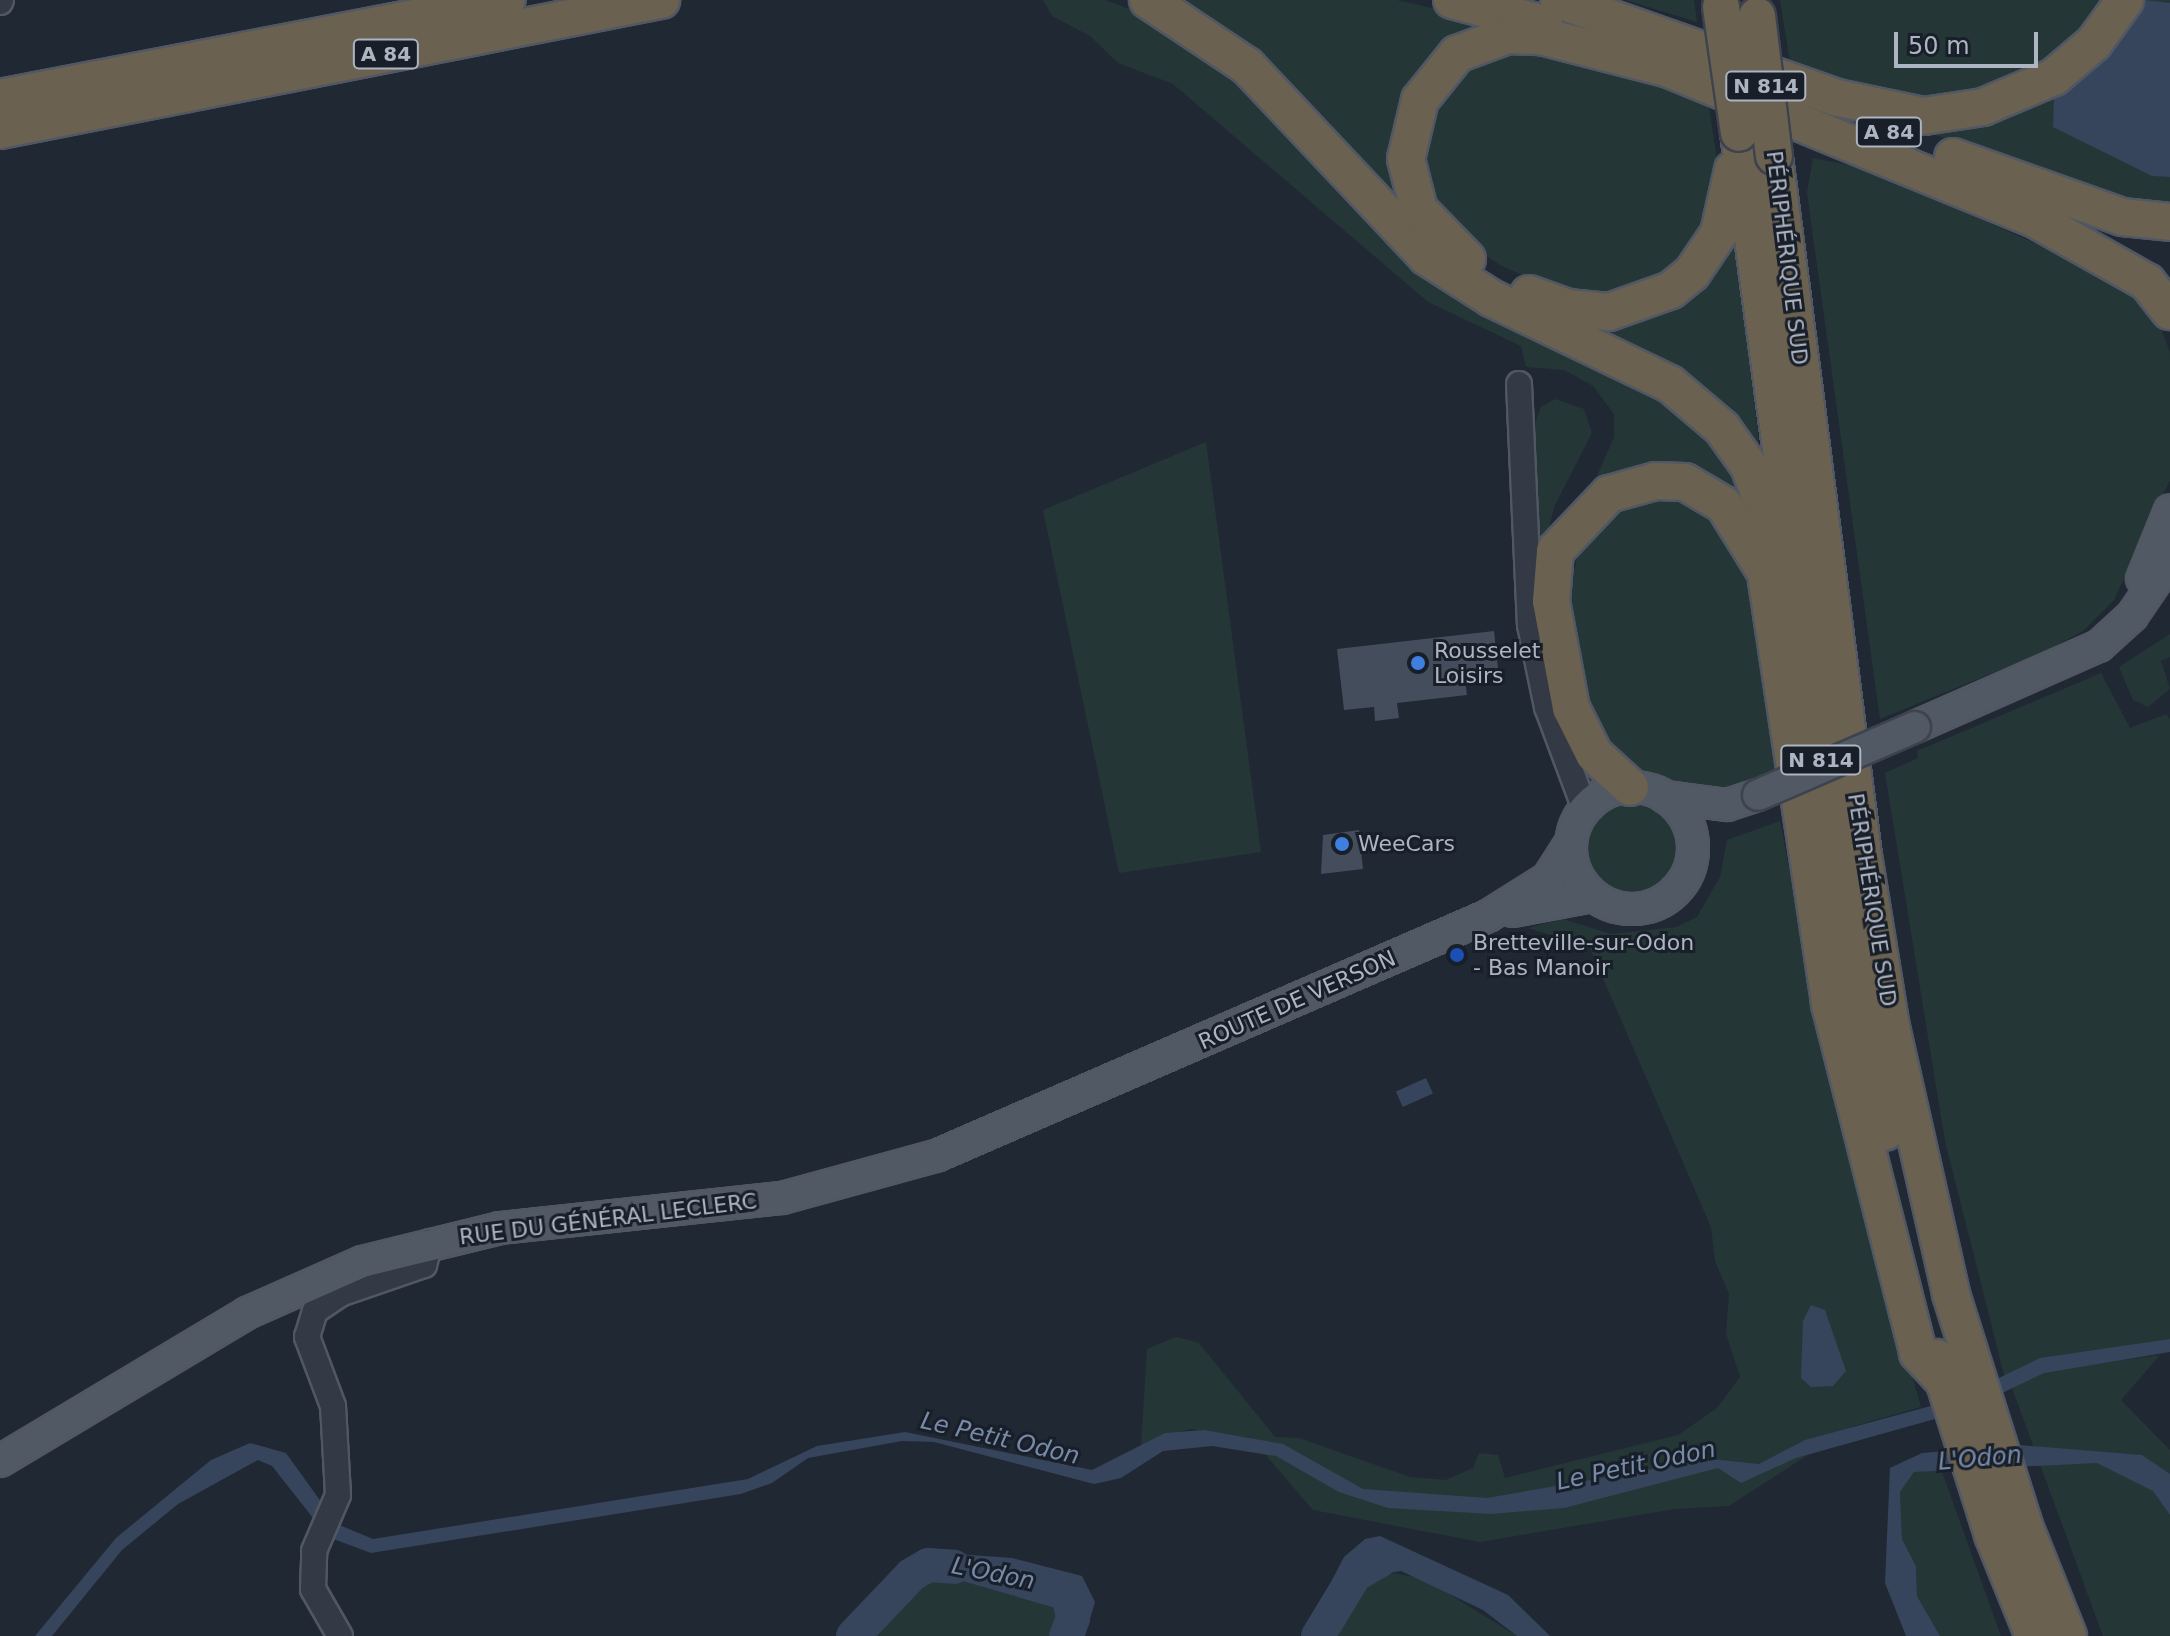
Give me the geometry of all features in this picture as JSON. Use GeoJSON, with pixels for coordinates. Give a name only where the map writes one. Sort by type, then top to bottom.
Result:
{"type":"FeatureCollection","features":[{"type":"Feature","properties":{"kind":"highway","name":"A 84"},"geometry":{"type":"LineString","coordinates":[[0,98],[507,0]]}},
{"type":"Feature","properties":{"kind":"highway","name":"A 84"},"geometry":{"type":"LineString","coordinates":[[0,130],[661,0]]}},
{"type":"Feature","properties":{"kind":"highway"},"geometry":{"type":"LineString","coordinates":[[1148,0],[1247,66],[1427,257],[1491,298],[1639,365],[1702,409],[1737,447],[1759,486],[1767,581],[1833,1016],[1918,1353],[1943,1380]]}},
{"type":"Feature","properties":{"kind":"highway","name":"A 84"},"geometry":{"type":"LineString","coordinates":[[1452,0],[1563,29],[1673,70],[2035,219],[2147,282],[2170,311]]}},
{"type":"Feature","properties":{"kind":"highway","name":"A 84"},"geometry":{"type":"LineString","coordinates":[[1559,0],[1615,18],[2080,204],[2142,222],[2170,222]]}},
{"type":"Feature","properties":{"kind":"highway"},"geometry":{"type":"LineString","coordinates":[[1615,18],[1838,98],[1924,116],[1983,107],[2054,77],[2094,43],[2125,0]]}},
{"type":"Feature","properties":{"kind":"highway","name":"PÉRIPHÉRIQUE SUD"},"geometry":{"type":"LineString","coordinates":[[1738,6],[1739,133],[1839,882],[1867,1049],[1943,1380],[2009,1530],[2068,1636]]}},
{"type":"Feature","properties":{"kind":"highway","name":"PÉRIPHÉRIQUE SUD"},"geometry":{"type":"LineString","coordinates":[[1738,6],[1774,156],[1868,887],[1912,1130],[1968,1350],[2034,1636]]}},
{"type":"Feature","properties":{"kind":"highway"},"geometry":{"type":"LineString","coordinates":[[1673,70],[1541,36],[1508,35],[1457,54],[1425,91],[1408,133],[1406,159],[1419,210],[1468,260],[1530,295],[1581,310],[1627,308],[1671,290],[1708,252],[1726,212],[1739,133]]}},
{"type":"Feature","properties":{"kind":"highway"},"geometry":{"type":"LineString","coordinates":[[1630,787],[1594,754],[1571,708],[1551,601],[1555,551],[1609,494],[1643,483],[1685,482],[1724,505],[1751,541],[1767,581]]}},
{"type":"Feature","properties":{"kind":"main road"},"geometry":{"type":"LineString","coordinates":[[2057,666],[2095,636],[2138,585],[2170,510]]}},
{"type":"Feature","properties":{"kind":"main road"},"geometry":{"type":"LineString","coordinates":[[1665,797],[1680,811],[1693,850],[1689,872],[1658,904],[1613,907],[1593,896],[1572,862],[1571,842],[1585,809],[1598,797],[1630,787],[1704,805],[1755,797],[2099,646],[2132,616],[2170,560]]}},
{"type":"Feature","properties":{"kind":"main road"},"geometry":{"type":"LineString","coordinates":[[1693,850],[1755,797]]}},
{"type":"Feature","properties":{"kind":"main road","name":"ROUTE DE VERSON"},"geometry":{"type":"LineString","coordinates":[[1105,1083],[1488,916],[1548,878],[1571,842]]}},
{"type":"Feature","properties":{"kind":"main road","name":"ROUTE DE VERSON"},"geometry":{"type":"LineString","coordinates":[[1488,916],[1593,896]]}},
{"type":"Feature","properties":{"kind":"main road","name":"RUE DU GÉNÉRAL LECLERC"},"geometry":{"type":"LineString","coordinates":[[0,1461],[282,1295],[430,1242],[837,1187],[936,1156],[1105,1083]]}},
{"type":"Feature","properties":{"kind":"street"},"geometry":{"type":"LineString","coordinates":[[1519,384],[1530,625],[1547,707],[1571,759],[1585,809]]}},
{"type":"Feature","properties":{"kind":"street"},"geometry":{"type":"LineString","coordinates":[[340,1636],[313,1589],[327,1521],[338,1495],[333,1406],[307,1337],[315,1311],[340,1294],[424,1265],[430,1242]]}},
{"type":"Feature","properties":{"kind":"shaded area"},"geometry":{"type":"Polygon","coordinates":[[[1043,0],[1105,0],[1159,20],[1208,55],[1381,239],[1428,279],[1647,387],[1717,448],[1739,494],[1590,492],[1614,437],[1614,414],[1593,386],[1564,370],[1526,367],[1521,346],[1428,302],[1173,84],[1118,63],[1090,36],[1052,16],[1043,0]]]}},
{"type":"Feature","properties":{"kind":"shaded area"},"geometry":{"type":"Polygon","coordinates":[[[1163,0],[1397,0],[1506,25],[1441,52],[1410,212],[1163,0]]]}},
{"type":"Feature","properties":{"kind":"shaded area"},"geometry":{"type":"Polygon","coordinates":[[[1625,0],[1694,0],[1697,22],[1625,0]]]}},
{"type":"Feature","properties":{"kind":"shaded area"},"geometry":{"type":"Polygon","coordinates":[[[1780,0],[2106,0],[2101,14],[2061,52],[2018,75],[1968,96],[1901,98],[1818,77],[1790,63],[1780,0]]]}},
{"type":"Feature","properties":{"kind":"shaded area"},"geometry":{"type":"Polygon","coordinates":[[[2145,0],[2170,0],[2170,204],[2138,202],[1930,133],[2102,55],[2128,31],[2145,0]]]}},
{"type":"Feature","properties":{"kind":"shaded area"},"geometry":{"type":"Polygon","coordinates":[[[1549,46],[1708,100],[1718,167],[1711,213],[1690,255],[1666,277],[1628,291],[1585,295],[1546,286],[1500,265],[1460,238],[1439,212],[1423,162],[1424,129],[1445,84],[1480,53],[1549,46]]]}},
{"type":"Feature","properties":{"kind":"shaded area"},"geometry":{"type":"Polygon","coordinates":[[[1813,158],[1864,168],[2096,270],[2153,306],[2170,353],[2170,480],[2114,600],[2083,631],[2044,652],[1880,719],[1807,193],[1813,158]]]}},
{"type":"Feature","properties":{"kind":"shaded area"},"geometry":{"type":"Polygon","coordinates":[[[1731,249],[1739,253],[1761,463],[1562,317],[1721,262],[1731,249]]]}},
{"type":"Feature","properties":{"kind":"shaded area"},"geometry":{"type":"Polygon","coordinates":[[[1555,399],[1584,409],[1592,433],[1554,507],[1541,564],[1531,434],[1541,407],[1555,399]]]}},
{"type":"Feature","properties":{"kind":"shaded area"},"geometry":{"type":"Polygon","coordinates":[[[1206,442],[1261,852],[1119,873],[1043,510],[1206,442]]]}},
{"type":"Feature","properties":{"kind":"shaded area"},"geometry":{"type":"Polygon","coordinates":[[[1659,491],[1703,505],[1750,572],[1779,772],[1733,792],[1686,789],[1618,762],[1588,713],[1572,649],[1570,593],[1579,547],[1600,515],[1659,491]]]}},
{"type":"Feature","properties":{"kind":"shaded area"},"geometry":{"type":"Polygon","coordinates":[[[2170,634],[2170,657],[2161,661],[2170,689],[2148,707],[2133,700],[2119,667],[2170,634]]]}},
{"type":"Feature","properties":{"kind":"shaded area"},"geometry":{"type":"Polygon","coordinates":[[[2101,673],[2130,728],[2166,714],[2170,719],[2170,1344],[2060,1369],[2160,1355],[2121,1400],[2170,1450],[2170,1636],[2103,1636],[2012,1388],[2037,1375],[2004,1375],[1945,1141],[1885,773],[1918,758],[1917,751],[2101,673]]]}},
{"type":"Feature","properties":{"kind":"shaded area"},"geometry":{"type":"Polygon","coordinates":[[[1633,804],[1651,808],[1666,818],[1676,833],[1680,851],[1676,869],[1666,884],[1651,894],[1633,898],[1615,894],[1600,884],[1590,869],[1586,851],[1590,833],[1600,818],[1615,808],[1633,804]]]}},
{"type":"Feature","properties":{"kind":"shaded area"},"geometry":{"type":"Polygon","coordinates":[[[1780,821],[1837,1118],[1921,1407],[1851,1427],[1729,1506],[1675,1509],[1480,1542],[1313,1510],[1251,1438],[1190,1429],[1141,1446],[1147,1349],[1176,1337],[1199,1343],[1275,1437],[1299,1438],[1410,1477],[1446,1480],[1473,1468],[1479,1453],[1498,1455],[1505,1478],[1678,1435],[1717,1408],[1740,1377],[1726,1334],[1729,1294],[1715,1261],[1711,1227],[1589,946],[1527,928],[1563,919],[1611,934],[1676,927],[1697,917],[1720,877],[1727,840],[1780,821]]]}},
{"type":"Feature","properties":{"kind":"shaded area"},"geometry":{"type":"Polygon","coordinates":[[[1941,1469],[2001,1636],[1940,1636],[1917,1596],[1916,1566],[1902,1539],[1900,1492],[1914,1472],[1941,1469]]]}},
{"type":"Feature","properties":{"kind":"shaded area"},"geometry":{"type":"Polygon","coordinates":[[[1383,1571],[1425,1579],[1517,1636],[1326,1636],[1345,1589],[1383,1571]]]}},
{"type":"Feature","properties":{"kind":"shaded area"},"geometry":{"type":"Polygon","coordinates":[[[945,1576],[1011,1595],[1062,1593],[1075,1602],[1060,1636],[877,1636],[930,1579],[945,1576]]]}},
{"type":"Feature","properties":{"kind":"water"},"geometry":{"type":"Polygon","coordinates":[[[2145,0],[2170,3],[2170,177],[2152,176],[2053,127],[2054,96],[2128,31],[2145,0]]]}},
{"type":"Feature","properties":{"kind":"water"},"geometry":{"type":"Polygon","coordinates":[[[1426,1078],[1433,1094],[1403,1107],[1396,1091],[1426,1078]]]}},
{"type":"Feature","properties":{"kind":"water"},"geometry":{"type":"Polygon","coordinates":[[[1811,1305],[1825,1310],[1846,1371],[1833,1386],[1811,1387],[1801,1378],[1803,1321],[1811,1305]]]}},
{"type":"Feature","properties":{"kind":"water"},"geometry":{"type":"Polygon","coordinates":[[[2170,1339],[2170,1352],[2044,1373],[1967,1410],[1796,1458],[1741,1483],[1718,1468],[1564,1508],[1491,1514],[1388,1508],[1339,1492],[1276,1456],[1212,1446],[1163,1451],[1121,1478],[1094,1484],[934,1442],[902,1441],[808,1458],[772,1483],[741,1494],[371,1553],[328,1537],[272,1466],[258,1460],[178,1504],[122,1550],[52,1636],[35,1636],[116,1538],[211,1460],[250,1443],[286,1453],[337,1524],[373,1539],[748,1479],[817,1446],[905,1432],[1092,1470],[1165,1433],[1204,1430],[1283,1444],[1363,1489],[1487,1498],[1710,1459],[1759,1464],[1805,1440],[1953,1400],[2040,1358],[2170,1339]]]}},
{"type":"Feature","properties":{"kind":"water"},"geometry":{"type":"Polygon","coordinates":[[[2019,1445],[2142,1455],[2170,1474],[2170,1515],[2153,1491],[2097,1463],[1914,1472],[1900,1492],[1902,1539],[1916,1566],[1917,1596],[1940,1636],[1906,1636],[1885,1583],[1890,1468],[1922,1453],[2019,1445]]]}},
{"type":"Feature","properties":{"kind":"water"},"geometry":{"type":"Polygon","coordinates":[[[1380,1536],[1508,1595],[1550,1636],[1517,1636],[1483,1610],[1401,1571],[1362,1577],[1345,1589],[1326,1636],[1303,1636],[1344,1557],[1365,1539],[1380,1536]]]}},
{"type":"Feature","properties":{"kind":"water"},"geometry":{"type":"Polygon","coordinates":[[[957,1554],[1012,1558],[1082,1576],[1095,1602],[1085,1636],[1060,1636],[1075,1602],[1069,1595],[1011,1595],[945,1576],[930,1580],[877,1636],[851,1636],[920,1566],[957,1554]]]}},
{"type":"Feature","properties":{"kind":"building","name":"Rousselet Loisirs"},"geometry":{"type":"Polygon","coordinates":[[[1494,631],[1499,677],[1465,681],[1467,695],[1397,703],[1399,718],[1375,721],[1374,707],[1344,710],[1337,649],[1494,631]]]}},
{"type":"Feature","properties":{"kind":"building","name":"WeeCars"},"geometry":{"type":"Polygon","coordinates":[[[1359,830],[1363,869],[1321,874],[1323,835],[1359,830]]]}},
{"type":"Feature","properties":{"kind":"waterway","name":"L'Odon"},"geometry":{"type":"LineString","coordinates":[[1318,1636],[1355,1575],[1379,1561]]}},
{"type":"Feature","properties":{"kind":"waterway","name":"L'Odon"},"geometry":{"type":"LineString","coordinates":[[853,1636],[911,1575],[928,1565],[954,1567]]}},
{"type":"Feature","properties":{"kind":"waterway","name":"L'Odon"},"geometry":{"type":"LineString","coordinates":[[1023,1581],[1068,1594],[1073,1618],[1066,1636]]}},
{"type":"Feature","properties":{"kind":"place","name":"Rousselet Loisirs"},"geometry":{"type":"Point","coordinates":[1418,663]}},
{"type":"Feature","properties":{"kind":"place","name":"WeeCars"},"geometry":{"type":"Point","coordinates":[1342,844]}},
{"type":"Feature","properties":{"kind":"place","name":"Bretteville-sur-Odon - Bas Manoir"},"geometry":{"type":"Point","coordinates":[1457,955]}},
{"type":"Feature","properties":{"kind":"water label","name":"Le Petit Odon"},"geometry":{"type":"Point","coordinates":[1000,1439]}},
{"type":"Feature","properties":{"kind":"water label","name":"Le Petit Odon"},"geometry":{"type":"Point","coordinates":[1636,1466]}}]}
